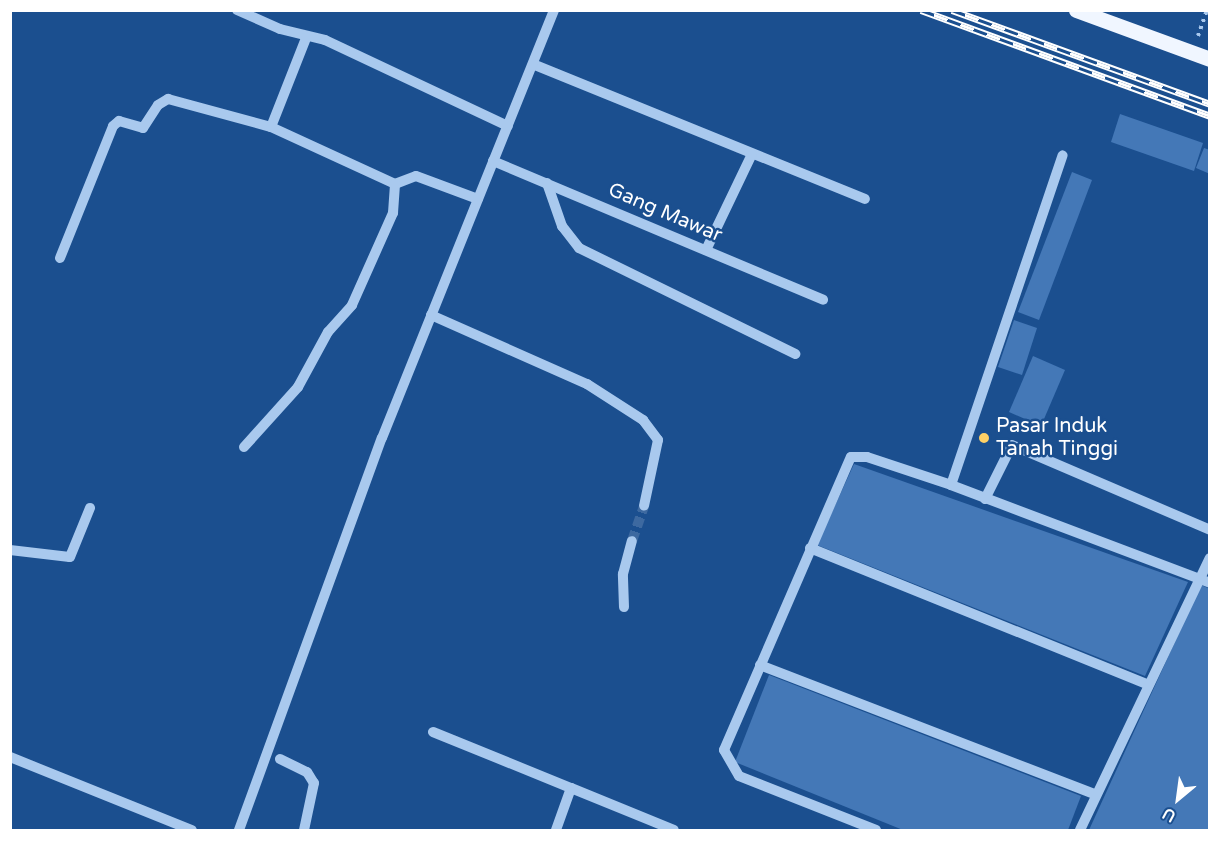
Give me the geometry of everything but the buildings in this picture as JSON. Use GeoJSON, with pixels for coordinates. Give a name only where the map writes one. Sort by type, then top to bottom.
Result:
{"type":"FeatureCollection","features":[{"type":"Feature","properties":{"kind":"main road"},"geometry":{"type":"LineString","coordinates":[[1076,10],[1209,59]]}},
{"type":"Feature","properties":{"kind":"street"},"geometry":{"type":"LineString","coordinates":[[237,10],[306,38],[325,40],[508,126]]}},
{"type":"Feature","properties":{"kind":"street"},"geometry":{"type":"LineString","coordinates":[[239,831],[431,315],[493,161],[535,65],[554,10]]}},
{"type":"Feature","properties":{"kind":"street"},"geometry":{"type":"LineString","coordinates":[[271,127],[306,38]]}},
{"type":"Feature","properties":{"kind":"street"},"geometry":{"type":"LineString","coordinates":[[535,65],[865,199]]}},
{"type":"Feature","properties":{"kind":"street"},"geometry":{"type":"LineString","coordinates":[[60,258],[115,123],[143,128],[158,105],[168,99],[271,127],[395,184],[424,178],[478,199]]}},
{"type":"Feature","properties":{"kind":"street"},"geometry":{"type":"LineString","coordinates":[[706,250],[752,154]]}},
{"type":"Feature","properties":{"kind":"street"},"geometry":{"type":"LineString","coordinates":[[951,485],[1063,155]]}},
{"type":"Feature","properties":{"kind":"street","name":"Gang Mawar"},"geometry":{"type":"LineString","coordinates":[[493,161],[823,300]]}},
{"type":"Feature","properties":{"kind":"street"},"geometry":{"type":"LineString","coordinates":[[547,183],[562,226],[579,248],[795,354]]}},
{"type":"Feature","properties":{"kind":"street"},"geometry":{"type":"LineString","coordinates":[[244,447],[298,387],[328,332],[352,305],[393,213],[395,184]]}},
{"type":"Feature","properties":{"kind":"street"},"geometry":{"type":"LineString","coordinates":[[431,315],[587,384],[649,425],[658,440],[644,506]]}},
{"type":"Feature","properties":{"kind":"street"},"geometry":{"type":"LineString","coordinates":[[985,499],[1012,445],[1209,530]]}},
{"type":"Feature","properties":{"kind":"street"},"geometry":{"type":"LineString","coordinates":[[876,831],[732,769],[724,750],[851,457],[867,457],[951,485],[1209,583]]}},
{"type":"Feature","properties":{"kind":"street"},"geometry":{"type":"LineString","coordinates":[[10,550],[70,557],[90,508]]}},
{"type":"Feature","properties":{"kind":"street"},"geometry":{"type":"LineString","coordinates":[[624,607],[623,574],[632,541]]}},
{"type":"Feature","properties":{"kind":"street"},"geometry":{"type":"LineString","coordinates":[[810,548],[1146,684]]}},
{"type":"Feature","properties":{"kind":"street"},"geometry":{"type":"LineString","coordinates":[[1080,831],[1146,684],[1209,558]]}},
{"type":"Feature","properties":{"kind":"street"},"geometry":{"type":"LineString","coordinates":[[760,665],[1095,794]]}},
{"type":"Feature","properties":{"kind":"street"},"geometry":{"type":"LineString","coordinates":[[433,732],[674,831]]}},
{"type":"Feature","properties":{"kind":"street"},"geometry":{"type":"LineString","coordinates":[[10,757],[192,831]]}},
{"type":"Feature","properties":{"kind":"street"},"geometry":{"type":"LineString","coordinates":[[280,759],[314,783],[304,831]]}},
{"type":"Feature","properties":{"kind":"street"},"geometry":{"type":"LineString","coordinates":[[556,831],[571,788]]}},
{"type":"Feature","properties":{"kind":"path"},"geometry":{"type":"LineString","coordinates":[[1198,36],[1207,10]]}},
{"type":"Feature","properties":{"kind":"tunnel"},"geometry":{"type":"LineString","coordinates":[[632,541],[644,506]]}},
{"type":"Feature","properties":{"kind":"railway"},"geometry":{"type":"LineString","coordinates":[[921,10],[1210,116]]}},
{"type":"Feature","properties":{"kind":"railway"},"geometry":{"type":"LineString","coordinates":[[952,10],[1210,104]]}},
{"type":"Feature","properties":{"kind":"place","name":"Pasar Induk Tanah Tinggi"},"geometry":{"type":"Point","coordinates":[984,438]}}]}
